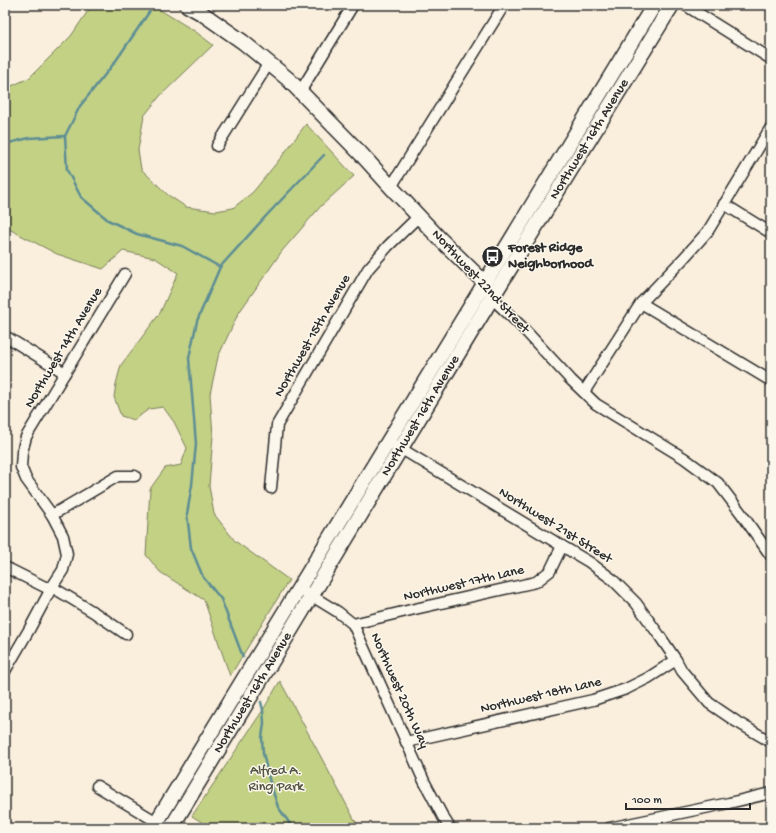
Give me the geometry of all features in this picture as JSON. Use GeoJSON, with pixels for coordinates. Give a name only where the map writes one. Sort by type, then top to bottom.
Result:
{"type":"FeatureCollection","features":[{"type":"Feature","properties":{"kind":"main road","name":"Northwest 22nd Street"},"geometry":{"type":"LineString","coordinates":[[188,5],[243,42],[288,79],[325,116],[440,239],[485,282]]}},
{"type":"Feature","properties":{"kind":"main road","name":"Northwest 16th Avenue"},"geometry":{"type":"LineString","coordinates":[[159,826],[228,703],[654,5]]}},
{"type":"Feature","properties":{"kind":"main road","name":"Northwest 16th Avenue"},"geometry":{"type":"LineString","coordinates":[[170,828],[493,296],[672,5]]}},
{"type":"Feature","properties":{"kind":"main road"},"geometry":{"type":"LineString","coordinates":[[572,140],[585,147]]}},
{"type":"Feature","properties":{"kind":"main road"},"geometry":{"type":"LineString","coordinates":[[228,703],[242,711]]}},
{"type":"Feature","properties":{"kind":"street"},"geometry":{"type":"LineString","coordinates":[[300,92],[353,5]]}},
{"type":"Feature","properties":{"kind":"street"},"geometry":{"type":"LineString","coordinates":[[391,188],[504,5]]}},
{"type":"Feature","properties":{"kind":"street"},"geometry":{"type":"LineString","coordinates":[[685,5],[771,59]]}},
{"type":"Feature","properties":{"kind":"street"},"geometry":{"type":"LineString","coordinates":[[217,146],[269,63]]}},
{"type":"Feature","properties":{"kind":"street"},"geometry":{"type":"LineString","coordinates":[[584,392],[641,303],[708,231],[771,127]]}},
{"type":"Feature","properties":{"kind":"street"},"geometry":{"type":"LineString","coordinates":[[724,204],[771,233]]}},
{"type":"Feature","properties":{"kind":"street","name":"Northwest 15th Avenue"},"geometry":{"type":"LineString","coordinates":[[271,488],[277,425],[368,269],[388,246],[419,216]]}},
{"type":"Feature","properties":{"kind":"street","name":"Northwest 14th Avenue"},"geometry":{"type":"LineString","coordinates":[[5,671],[52,586],[63,570],[67,554],[63,536],[52,515],[26,479],[21,467],[22,452],[26,437],[125,274]]}},
{"type":"Feature","properties":{"kind":"street","name":"Northwest 22nd Street"},"geometry":{"type":"LineString","coordinates":[[485,282],[498,304],[596,404],[684,458],[718,483],[771,556]]}},
{"type":"Feature","properties":{"kind":"street"},"geometry":{"type":"LineString","coordinates":[[641,303],[771,381]]}},
{"type":"Feature","properties":{"kind":"street"},"geometry":{"type":"LineString","coordinates":[[5,336],[65,373]]}},
{"type":"Feature","properties":{"kind":"street","name":"Northwest 21st Street"},"geometry":{"type":"LineString","coordinates":[[388,441],[589,562],[612,579],[636,603],[682,671],[710,703],[737,722],[771,742]]}},
{"type":"Feature","properties":{"kind":"street"},"geometry":{"type":"LineString","coordinates":[[52,515],[118,476],[135,476]]}},
{"type":"Feature","properties":{"kind":"street","name":"Northwest 17th Lane"},"geometry":{"type":"LineString","coordinates":[[353,624],[536,582],[550,571],[562,546]]}},
{"type":"Feature","properties":{"kind":"street"},"geometry":{"type":"LineString","coordinates":[[5,567],[44,587],[52,586],[126,634]]}},
{"type":"Feature","properties":{"kind":"street","name":"Northwest 20th Way"},"geometry":{"type":"LineString","coordinates":[[299,588],[338,612],[353,624],[406,742],[450,828]]}},
{"type":"Feature","properties":{"kind":"street","name":"Northwest 18th Lane"},"geometry":{"type":"LineString","coordinates":[[406,742],[593,700],[626,689],[648,678],[676,660]]}},
{"type":"Feature","properties":{"kind":"street"},"geometry":{"type":"LineString","coordinates":[[97,786],[159,826]]}},
{"type":"Feature","properties":{"kind":"street"},"geometry":{"type":"LineString","coordinates":[[609,828],[729,803],[771,792]]}},
{"type":"Feature","properties":{"kind":"green space"},"geometry":{"type":"Polygon","coordinates":[[[92,5],[152,5],[196,32],[213,45],[160,96],[144,116],[138,150],[141,169],[168,195],[186,207],[216,211],[233,208],[253,192],[306,124],[354,176],[321,206],[282,251],[238,314],[218,357],[210,394],[213,436],[209,486],[214,514],[235,541],[289,580],[230,676],[204,600],[160,572],[146,555],[150,489],[165,468],[181,465],[187,448],[174,422],[163,407],[149,409],[134,420],[121,416],[114,397],[121,365],[160,313],[178,273],[155,258],[123,251],[103,269],[57,254],[5,227],[5,89],[29,78],[71,36],[92,5]]]}},
{"type":"Feature","properties":{"kind":"green space","name":"Alfred A. Ring Park"},"geometry":{"type":"Polygon","coordinates":[[[280,681],[359,828],[211,828],[192,816],[263,710],[280,681]]]}},
{"type":"Feature","properties":{"kind":"waterway"},"geometry":{"type":"LineString","coordinates":[[154,5],[115,62],[80,106],[65,136],[67,170],[81,197],[108,220],[137,234],[182,246],[220,267],[197,321],[189,358],[196,444],[192,485],[187,514],[191,548],[203,577],[221,599],[243,657]]}},
{"type":"Feature","properties":{"kind":"waterway"},"geometry":{"type":"LineString","coordinates":[[5,144],[29,138],[65,136]]}},
{"type":"Feature","properties":{"kind":"waterway"},"geometry":{"type":"LineString","coordinates":[[220,267],[324,155]]}},
{"type":"Feature","properties":{"kind":"waterway"},"geometry":{"type":"LineString","coordinates":[[261,702],[264,723],[262,738],[263,753],[269,779],[278,807],[293,828]]}},
{"type":"Feature","properties":{"kind":"place","name":"Forest Ridge Neighborhood"},"geometry":{"type":"Point","coordinates":[492,256]}}]}
